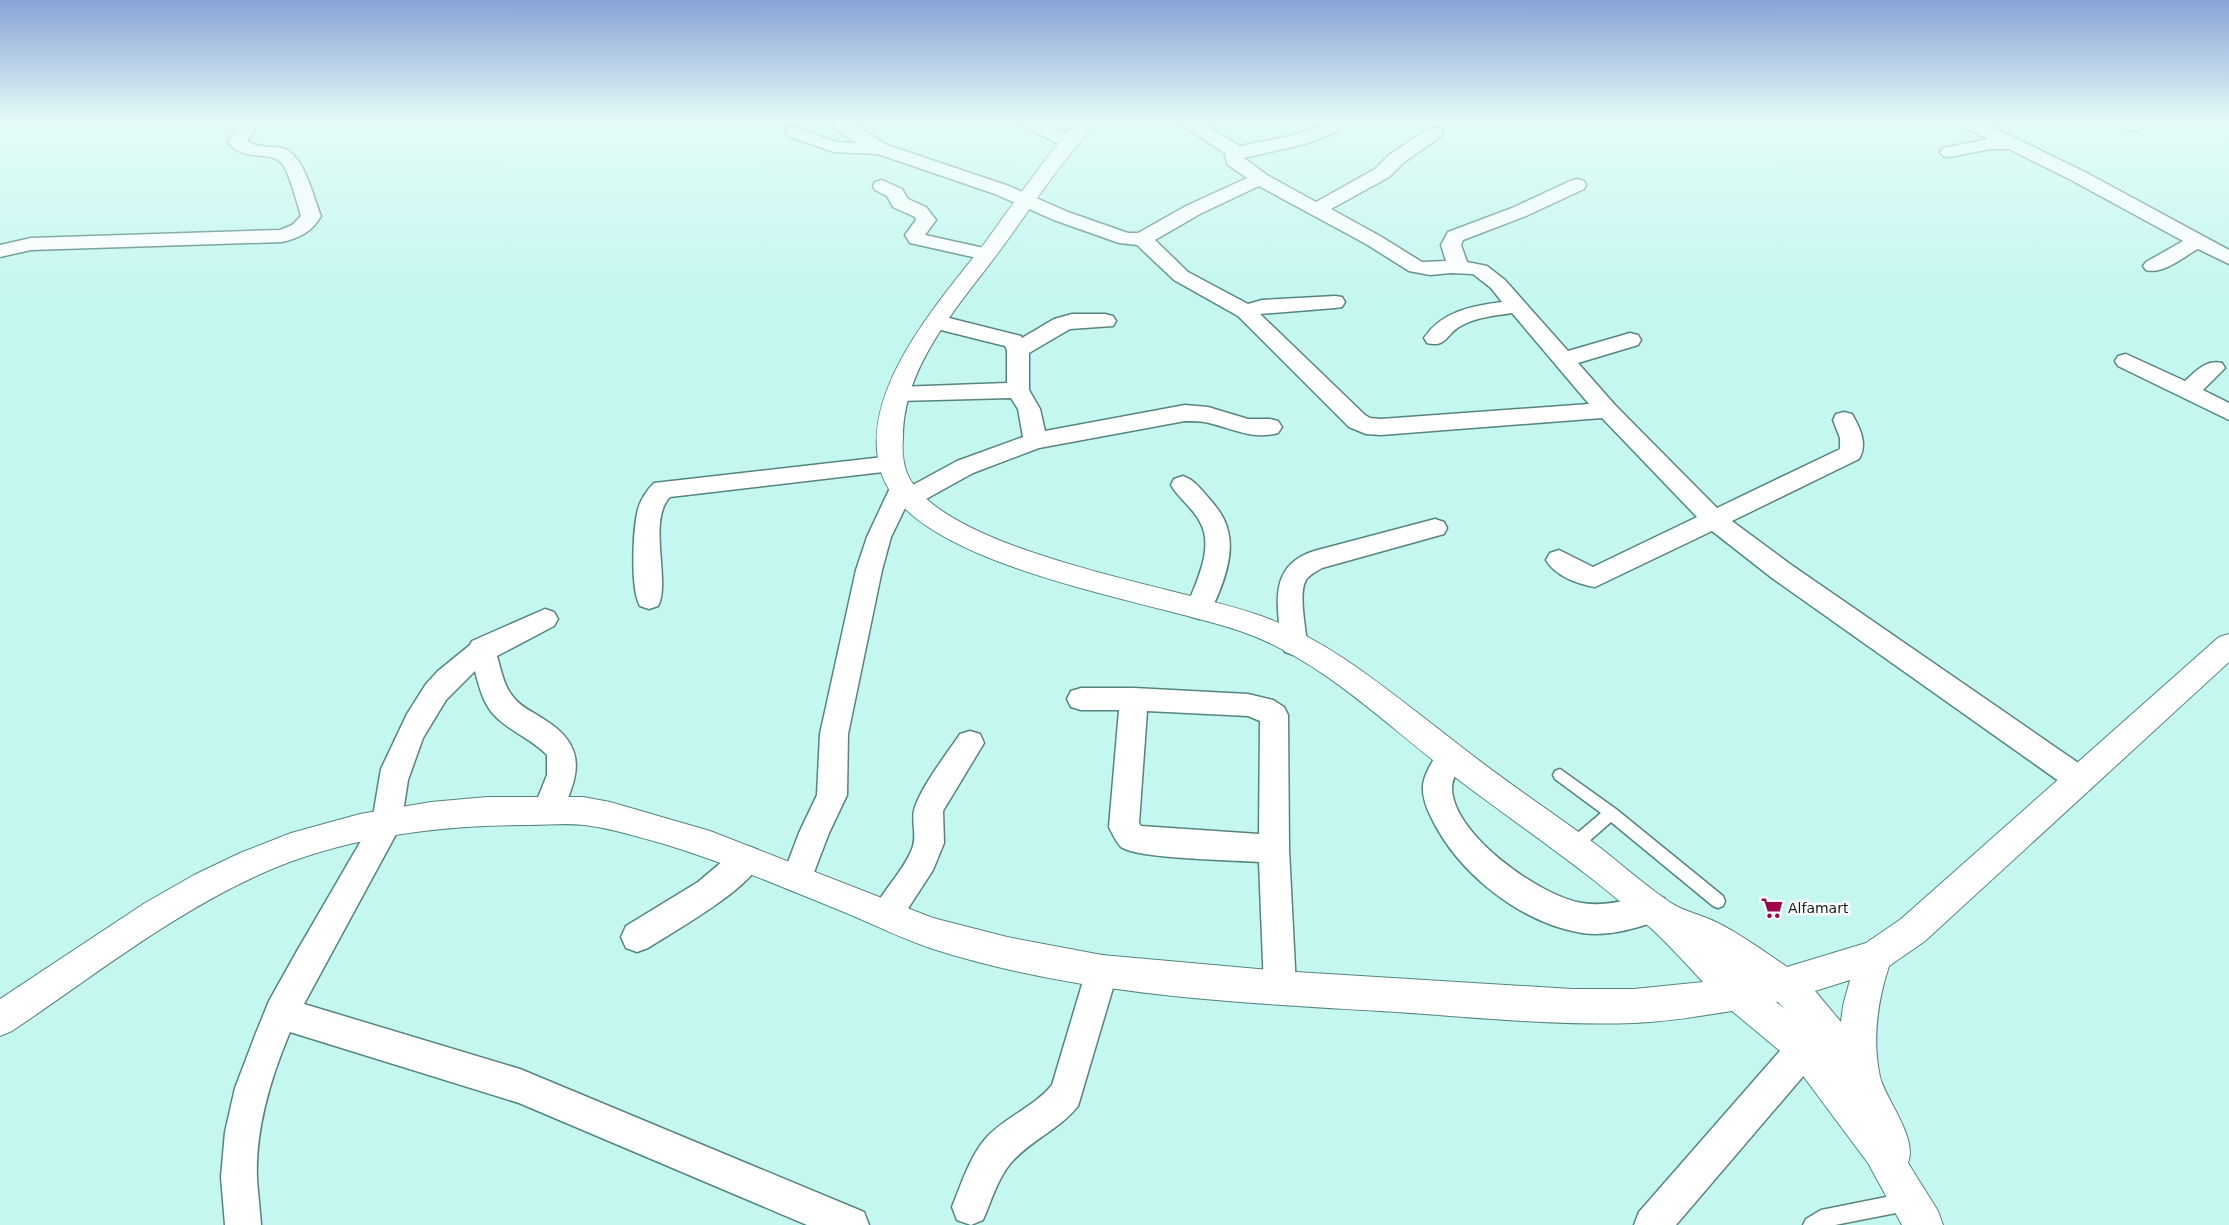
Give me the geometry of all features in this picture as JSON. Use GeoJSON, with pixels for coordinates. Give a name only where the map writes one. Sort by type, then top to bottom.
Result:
{"type":"FeatureCollection","features":[{"type":"Feature","properties":{"kind":"main road"},"geometry":{"type":"LineString","coordinates":[[1042,179],[937,322],[907,370],[894,408],[891,437],[892,464],[905,494],[940,524],[999,552],[1252,623],[1294,644],[1346,676],[1658,912],[1738,993],[1805,1048],[1882,1150],[1911,1204]]}},
{"type":"Feature","properties":{"kind":"main road"},"geometry":{"type":"LineString","coordinates":[[0,1019],[157,914],[204,886],[251,863],[291,847],[360,828],[431,816],[488,811],[548,810],[582,811],[618,818],[710,845],[932,933],[973,945],[1102,971],[1280,988],[1572,1006],[1634,1006],[1738,993],[1784,984],[1875,956],[1913,930],[2229,645]]}},
{"type":"Feature","properties":{"kind":"main road"},"geometry":{"type":"LineString","coordinates":[[1658,912],[1707,934],[1784,984],[1826,1029],[1863,1081],[1884,1124],[1911,1204]]}},
{"type":"Feature","properties":{"kind":"main road"},"geometry":{"type":"LineString","coordinates":[[1863,1081],[1860,1057],[1859,1013],[1864,988],[1875,956]]}},
{"type":"Feature","properties":{"kind":"street"},"geometry":{"type":"LineString","coordinates":[[0,251],[31,244],[282,236],[306,226],[311,216],[297,179]]}},
{"type":"Feature","properties":{"kind":"street"},"geometry":{"type":"LineString","coordinates":[[970,179],[1126,239],[1142,239],[1193,210],[1260,180],[1373,240],[1416,267],[1430,269],[1458,266],[1473,268],[1491,278],[1518,306],[1607,410],[1714,520],[1781,571],[2080,780]]}},
{"type":"Feature","properties":{"kind":"street"},"geometry":{"type":"LineString","coordinates":[[1315,210],[1372,179]]}},
{"type":"Feature","properties":{"kind":"street"},"geometry":{"type":"LineString","coordinates":[[2084,179],[2229,258]]}},
{"type":"Feature","properties":{"kind":"street"},"geometry":{"type":"LineString","coordinates":[[1458,266],[1451,245],[1455,236],[1519,212],[1577,185]]}},
{"type":"Feature","properties":{"kind":"street"},"geometry":{"type":"LineString","coordinates":[[882,186],[895,193],[900,203],[921,211],[925,216],[926,220],[915,236],[916,239],[986,254]]}},
{"type":"Feature","properties":{"kind":"street"},"geometry":{"type":"LineString","coordinates":[[1142,239],[1181,276],[1245,311],[1357,420],[1366,426],[1381,427],[1607,410]]}},
{"type":"Feature","properties":{"kind":"street"},"geometry":{"type":"LineString","coordinates":[[2153,266],[2198,241]]}},
{"type":"Feature","properties":{"kind":"street"},"geometry":{"type":"LineString","coordinates":[[1245,311],[1262,307],[1335,302]]}},
{"type":"Feature","properties":{"kind":"street"},"geometry":{"type":"LineString","coordinates":[[1435,338],[1445,326],[1456,318],[1473,313],[1518,306]]}},
{"type":"Feature","properties":{"kind":"street"},"geometry":{"type":"LineString","coordinates":[[1018,350],[1062,324],[1105,321]]}},
{"type":"Feature","properties":{"kind":"street"},"geometry":{"type":"LineString","coordinates":[[937,322],[1014,341],[1018,350],[1018,390],[1029,409],[1035,441]]}},
{"type":"Feature","properties":{"kind":"street"},"geometry":{"type":"LineString","coordinates":[[1564,360],[1630,340]]}},
{"type":"Feature","properties":{"kind":"street"},"geometry":{"type":"LineString","coordinates":[[2126,361],[2229,412]]}},
{"type":"Feature","properties":{"kind":"street"},"geometry":{"type":"LineString","coordinates":[[2187,391],[2214,368]]}},
{"type":"Feature","properties":{"kind":"street"},"geometry":{"type":"LineString","coordinates":[[898,394],[1018,390]]}},
{"type":"Feature","properties":{"kind":"street"},"geometry":{"type":"LineString","coordinates":[[797,878],[832,795],[834,734],[869,570],[879,537],[905,494],[966,467],[1035,441],[1185,413],[1208,415],[1248,427],[1270,427]]}},
{"type":"Feature","properties":{"kind":"street"},"geometry":{"type":"LineString","coordinates":[[1559,560],[1584,575],[1595,577],[1714,520],[1850,453],[1852,438],[1844,420]]}},
{"type":"Feature","properties":{"kind":"street"},"geometry":{"type":"LineString","coordinates":[[649,599],[648,528],[653,499],[663,489],[892,464]]}},
{"type":"Feature","properties":{"kind":"street"},"geometry":{"type":"LineString","coordinates":[[1183,485],[1212,520],[1217,532],[1217,550],[1199,609]]}},
{"type":"Feature","properties":{"kind":"street"},"geometry":{"type":"LineString","coordinates":[[1294,644],[1290,592],[1293,578],[1301,570],[1314,561],[1435,528]]}},
{"type":"Feature","properties":{"kind":"street"},"geometry":{"type":"LineString","coordinates":[[243,1225],[238,1172],[245,1111],[258,1066],[281,1013],[387,823],[394,778],[403,752],[421,716],[437,691],[462,665],[482,649],[545,619]]}},
{"type":"Feature","properties":{"kind":"street"},"geometry":{"type":"LineString","coordinates":[[482,649],[497,697],[503,706],[545,734],[555,745],[562,758],[564,768],[562,777],[548,810]]}},
{"type":"Feature","properties":{"kind":"street"},"geometry":{"type":"LineString","coordinates":[[1081,699],[1134,699],[1248,706],[1263,708],[1274,715],[1274,849],[1280,988]]}},
{"type":"Feature","properties":{"kind":"street"},"geometry":{"type":"LineString","coordinates":[[1134,699],[1124,827],[1132,836],[1148,841],[1274,849]]}},
{"type":"Feature","properties":{"kind":"street"},"geometry":{"type":"LineString","coordinates":[[887,914],[927,852],[931,832],[927,816],[929,808],[970,743]]}},
{"type":"Feature","properties":{"kind":"street"},"geometry":{"type":"LineString","coordinates":[[1451,757],[1440,776],[1437,790],[1441,810],[1470,850],[1492,871],[1532,900],[1554,910],[1583,918],[1606,920],[1658,912]]}},
{"type":"Feature","properties":{"kind":"street"},"geometry":{"type":"LineString","coordinates":[[637,937],[709,892],[747,860]]}},
{"type":"Feature","properties":{"kind":"street"},"geometry":{"type":"LineString","coordinates":[[970,1207],[997,1153],[1009,1141],[1054,1108],[1066,1094],[1102,971]]}},
{"type":"Feature","properties":{"kind":"street"},"geometry":{"type":"LineString","coordinates":[[281,1013],[520,1086],[851,1225]]}},
{"type":"Feature","properties":{"kind":"street"},"geometry":{"type":"LineString","coordinates":[[1652,1225],[1805,1048]]}},
{"type":"Feature","properties":{"kind":"lane"},"geometry":{"type":"LineString","coordinates":[[1560,775],[1611,813],[1718,901]]}},
{"type":"Feature","properties":{"kind":"lane"},"geometry":{"type":"LineString","coordinates":[[1573,846],[1611,813]]}},
{"type":"Feature","properties":{"kind":"lane"},"geometry":{"type":"LineString","coordinates":[[1812,1225],[1821,1218],[1911,1204]]}},
{"type":"Feature","properties":{"kind":"place","name":"Alfamart"},"geometry":{"type":"Point","coordinates":[1772,908]}}]}
